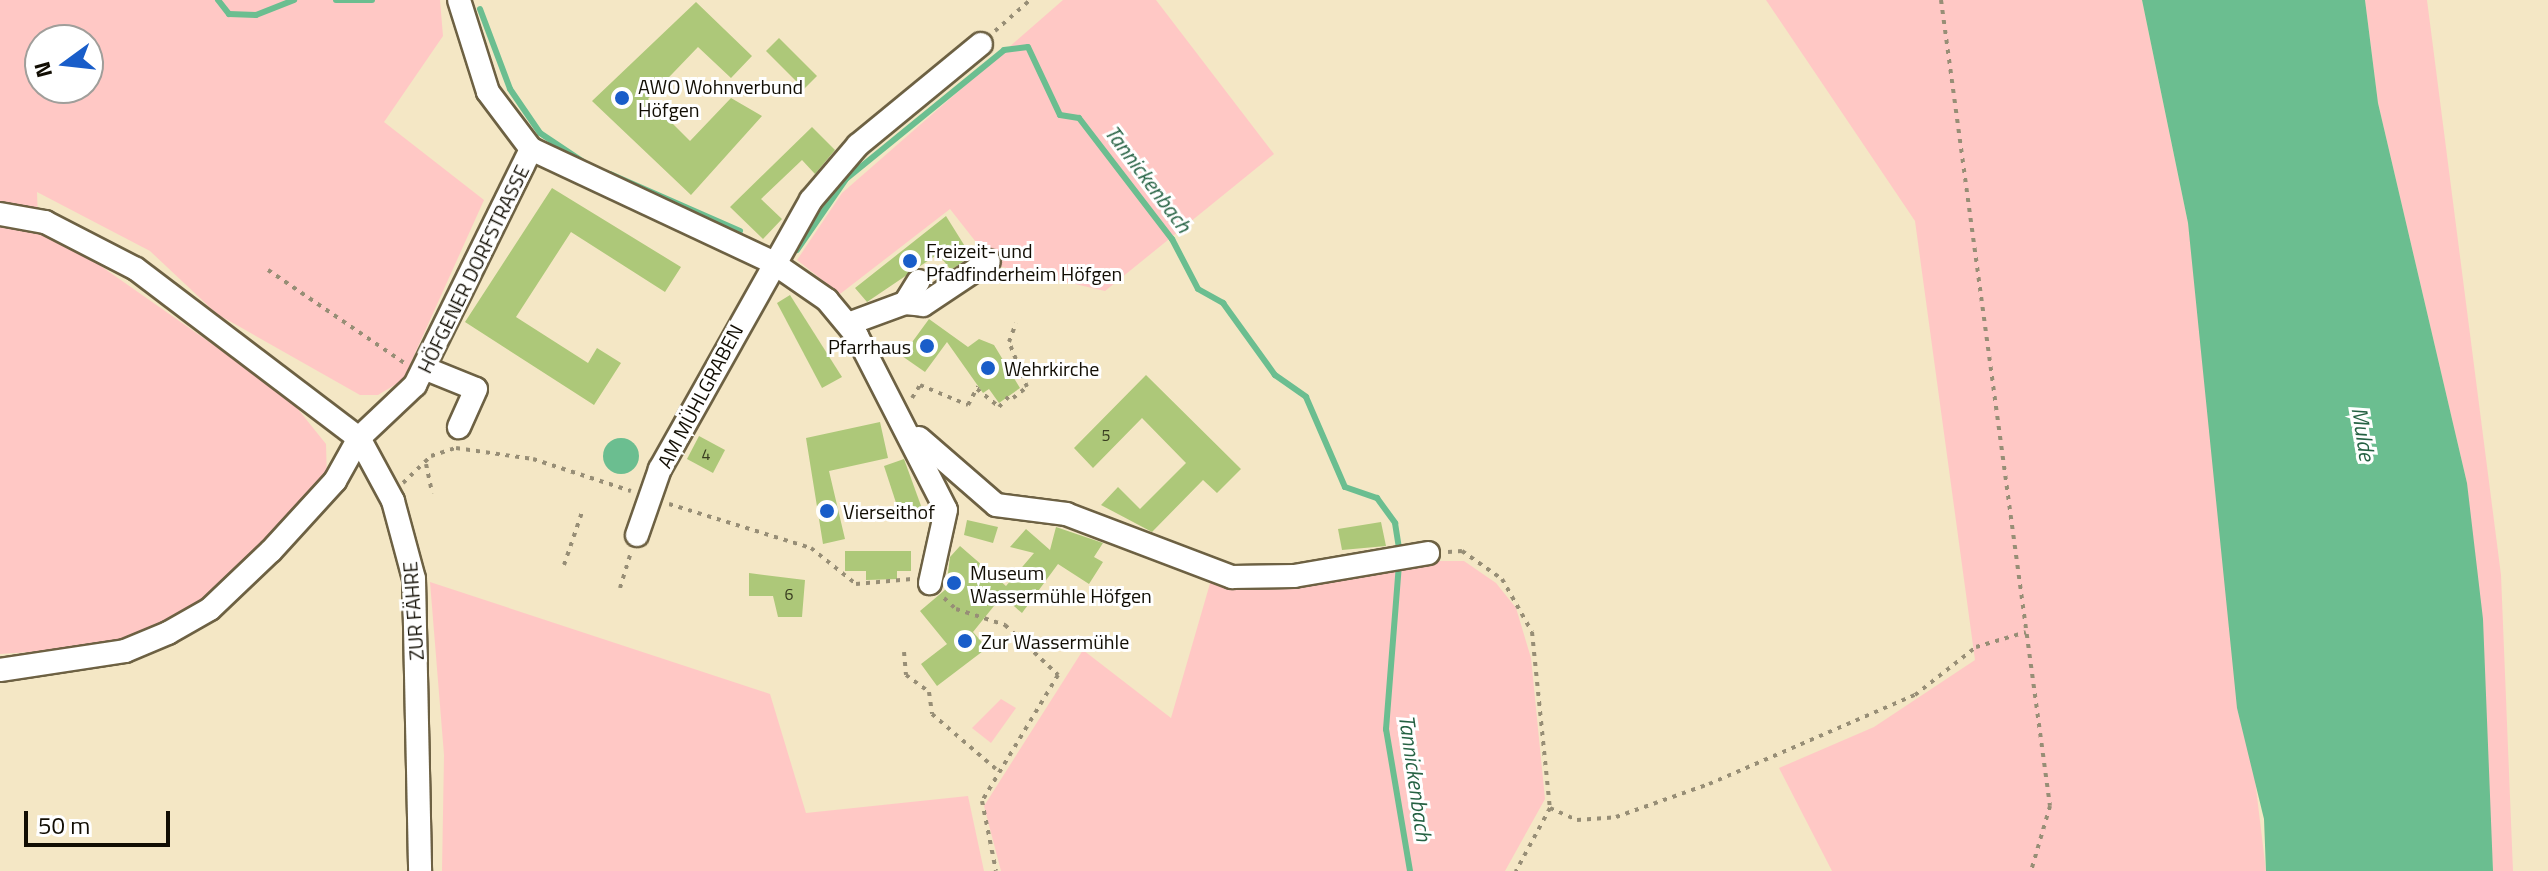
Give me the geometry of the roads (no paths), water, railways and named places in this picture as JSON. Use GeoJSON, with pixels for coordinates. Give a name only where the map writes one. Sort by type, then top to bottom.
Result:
{"type":"FeatureCollection","features":[{"type":"Feature","properties":{"kind":"street"},"geometry":{"type":"LineString","coordinates":[[459,0],[488,92],[531,149]]}},
{"type":"Feature","properties":{"kind":"street"},"geometry":{"type":"LineString","coordinates":[[772,262],[858,145],[981,44]]}},
{"type":"Feature","properties":{"kind":"street","name":"HÖFGENER DORFSTRASSE"},"geometry":{"type":"LineString","coordinates":[[359,438],[401,405],[423,370],[531,149],[772,262],[848,324],[910,429],[946,510]]}},
{"type":"Feature","properties":{"kind":"street","name":"ZUR FÄHRE"},"geometry":{"type":"LineString","coordinates":[[0,214],[91,241],[224,333],[359,438],[393,501],[414,579],[420,871]]}},
{"type":"Feature","properties":{"kind":"street"},"geometry":{"type":"LineString","coordinates":[[848,324],[905,303],[923,305],[989,261]]}},
{"type":"Feature","properties":{"kind":"street","name":"AM MÜHLGRABEN"},"geometry":{"type":"LineString","coordinates":[[637,535],[660,469],[772,262]]}},
{"type":"Feature","properties":{"kind":"street"},"geometry":{"type":"LineString","coordinates":[[905,303],[919,281]]}},
{"type":"Feature","properties":{"kind":"street"},"geometry":{"type":"LineString","coordinates":[[423,370],[476,389],[459,427]]}},
{"type":"Feature","properties":{"kind":"street","name":"HÖFGENER DORFSTRASSE"},"geometry":{"type":"LineString","coordinates":[[910,429],[981,496],[1027,513],[1066,514],[1232,577],[1294,576],[1428,553]]}},
{"type":"Feature","properties":{"kind":"street"},"geometry":{"type":"LineString","coordinates":[[0,670],[125,651],[210,609],[335,481],[359,438]]}},
{"type":"Feature","properties":{"kind":"street"},"geometry":{"type":"LineString","coordinates":[[930,583],[946,510],[981,496]]}},
{"type":"Feature","properties":{"kind":"water","name":"Mulde"},"geometry":{"type":"Polygon","coordinates":[[[2142,0],[2365,0],[2378,103],[2467,483],[2483,619],[2493,871],[2266,871],[2264,819],[2237,708],[2188,223],[2142,0]]]}},
{"type":"Feature","properties":{"kind":"water"},"geometry":{"type":"Polygon","coordinates":[[[621,438],[634,443],[639,456],[634,469],[621,474],[608,469],[603,456],[608,443],[621,438]]]}},
{"type":"Feature","properties":{"kind":"waterway","name":"Tannickenbach"},"geometry":{"type":"LineString","coordinates":[[218,0],[229,14],[256,15],[294,0]]}},
{"type":"Feature","properties":{"kind":"waterway","name":"Tannickenbach"},"geometry":{"type":"LineString","coordinates":[[336,0],[372,0]]}},
{"type":"Feature","properties":{"kind":"waterway","name":"Tannickenbach"},"geometry":{"type":"LineString","coordinates":[[480,9],[510,89],[540,133],[585,163]]}},
{"type":"Feature","properties":{"kind":"waterway","name":"Tannickenbach"},"geometry":{"type":"LineString","coordinates":[[797,250],[846,179],[1004,50],[1028,47],[1060,115],[1079,118],[1172,239],[1198,289],[1223,303],[1275,375],[1306,397],[1345,487],[1377,498],[1395,523],[1400,553]]}},
{"type":"Feature","properties":{"kind":"waterway","name":"Tannickenbach"},"geometry":{"type":"LineString","coordinates":[[610,174],[740,231]]}},
{"type":"Feature","properties":{"kind":"waterway","name":"Tannickenbach"},"geometry":{"type":"LineString","coordinates":[[1399,564],[1386,729],[1410,871]]}},
{"type":"Feature","properties":{"kind":"place","name":"AWO Wohnverbund Höfgen"},"geometry":{"type":"Point","coordinates":[622,98]}},
{"type":"Feature","properties":{"kind":"place","name":"Freizeit- und Pfadfinderheim Höfgen"},"geometry":{"type":"Point","coordinates":[910,261]}},
{"type":"Feature","properties":{"kind":"place","name":"Pfarrhaus"},"geometry":{"type":"Point","coordinates":[927,346]}},
{"type":"Feature","properties":{"kind":"place","name":"Wehrkirche"},"geometry":{"type":"Point","coordinates":[988,368]}},
{"type":"Feature","properties":{"kind":"place","name":"Vierseithof"},"geometry":{"type":"Point","coordinates":[827,511]}},
{"type":"Feature","properties":{"kind":"place","name":"Museum Wassermühle Höfgen"},"geometry":{"type":"Point","coordinates":[954,583]}},
{"type":"Feature","properties":{"kind":"place","name":"Zur Wassermühle"},"geometry":{"type":"Point","coordinates":[965,641]}}]}
